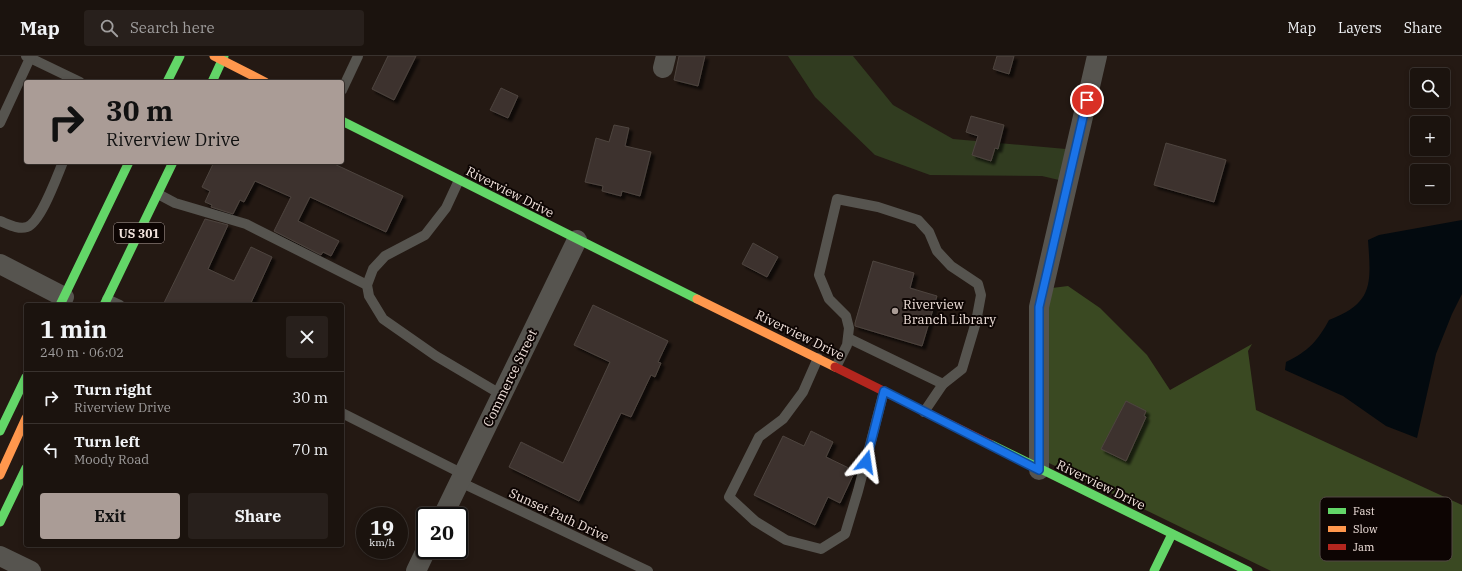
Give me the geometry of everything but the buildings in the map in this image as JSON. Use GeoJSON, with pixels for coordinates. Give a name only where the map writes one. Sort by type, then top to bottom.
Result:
{"type":"FeatureCollection","features":[{"type":"Feature","properties":{"kind":"street"},"geometry":{"type":"LineString","coordinates":[[168,80],[180,56]]}},
{"type":"Feature","properties":{"kind":"street"},"geometry":{"type":"LineString","coordinates":[[1039,470],[1039,307],[1097,56]]}},
{"type":"Feature","properties":{"kind":"street"},"geometry":{"type":"LineString","coordinates":[[213,80],[220,57],[261,80]]}},
{"type":"Feature","properties":{"kind":"street","name":"Riverview Drive"},"geometry":{"type":"LineString","coordinates":[[344,122],[577,240],[884,391],[1039,470],[1248,571]]}},
{"type":"Feature","properties":{"kind":"street","name":"US 301"},"geometry":{"type":"LineString","coordinates":[[62,301],[128,164]]}},
{"type":"Feature","properties":{"kind":"street","name":"US 301"},"geometry":{"type":"LineString","coordinates":[[106,302],[172,164]]}},
{"type":"Feature","properties":{"kind":"street","name":"Commerce Street"},"geometry":{"type":"LineString","coordinates":[[448,507],[577,240]]}},
{"type":"Feature","properties":{"kind":"street"},"geometry":{"type":"LineString","coordinates":[[0,264],[62,301]]}},
{"type":"Feature","properties":{"kind":"street"},"geometry":{"type":"LineString","coordinates":[[0,431],[24,381]]}},
{"type":"Feature","properties":{"kind":"street"},"geometry":{"type":"LineString","coordinates":[[0,474],[24,422]]}},
{"type":"Feature","properties":{"kind":"street"},"geometry":{"type":"LineString","coordinates":[[0,522],[24,472]]}},
{"type":"Feature","properties":{"kind":"street"},"geometry":{"type":"LineString","coordinates":[[1154,571],[1172,534]]}},
{"type":"Feature","properties":{"kind":"street"},"geometry":{"type":"LineString","coordinates":[[0,556],[31,571]]}},
{"type":"Feature","properties":{"kind":"street"},"geometry":{"type":"LineString","coordinates":[[416,571],[422,559]]}},
{"type":"Feature","properties":{"kind":"lane"},"geometry":{"type":"LineString","coordinates":[[344,86],[358,56]]}},
{"type":"Feature","properties":{"kind":"lane"},"geometry":{"type":"LineString","coordinates":[[0,123],[30,57],[76,80]]}},
{"type":"Feature","properties":{"kind":"lane"},"geometry":{"type":"LineString","coordinates":[[0,221],[18,228],[28,226],[37,219],[62,164]]}},
{"type":"Feature","properties":{"kind":"lane"},"geometry":{"type":"LineString","coordinates":[[459,180],[446,208],[425,235],[385,256],[373,269],[367,285],[369,296],[383,318],[436,356],[502,395]]}},
{"type":"Feature","properties":{"kind":"lane"},"geometry":{"type":"LineString","coordinates":[[158,194],[175,203],[246,224],[367,285]]}},
{"type":"Feature","properties":{"kind":"lane"},"geometry":{"type":"LineString","coordinates":[[836,367],[847,344],[849,328],[846,316],[829,299],[819,276],[837,199],[878,207],[918,220],[929,232],[937,251],[951,266],[978,284],[981,295],[978,314],[962,368],[943,384],[924,412]]}},
{"type":"Feature","properties":{"kind":"lane"},"geometry":{"type":"LineString","coordinates":[[848,338],[943,384]]}},
{"type":"Feature","properties":{"kind":"lane"},"geometry":{"type":"LineString","coordinates":[[818,358],[803,392],[783,419],[759,437],[729,497],[755,521],[786,540],[821,549],[844,534],[858,491],[884,391]]}},
{"type":"Feature","properties":{"kind":"lane","name":"Sunset Path Drive"},"geometry":{"type":"LineString","coordinates":[[344,414],[462,478],[648,571]]}},
{"type":"Feature","properties":{"kind":"green space"},"geometry":{"type":"Polygon","coordinates":[[[788,56],[853,56],[893,105],[953,139],[1066,149],[1059,180],[1042,176],[930,175],[875,155],[815,97],[788,56]]]}},
{"type":"Feature","properties":{"kind":"green space"},"geometry":{"type":"Polygon","coordinates":[[[1068,286],[1100,308],[1147,355],[1170,390],[1252,344],[1248,351],[1256,410],[1445,497],[1320,497],[1320,561],[1452,561],[1452,500],[1462,505],[1462,571],[1271,571],[1049,463],[1048,307],[1052,288],[1068,286]]]}},
{"type":"Feature","properties":{"kind":"shaded area"},"geometry":{"type":"Polygon","coordinates":[[[1462,220],[1462,294],[1452,314],[1436,354],[1417,438],[1386,426],[1343,396],[1285,370],[1286,362],[1306,350],[1316,340],[1329,320],[1344,313],[1362,299],[1369,280],[1370,268],[1368,240],[1379,235],[1462,220]]]}},
{"type":"Feature","properties":{"kind":"traffic: fast"},"geometry":{"type":"LineString","coordinates":[[168,80],[180,56]]}},
{"type":"Feature","properties":{"kind":"traffic: fast"},"geometry":{"type":"LineString","coordinates":[[213,80],[224,56]]}},
{"type":"Feature","properties":{"kind":"traffic: fast"},"geometry":{"type":"LineString","coordinates":[[344,122],[697,299]]}},
{"type":"Feature","properties":{"kind":"traffic: fast"},"geometry":{"type":"LineString","coordinates":[[61,303],[128,164]]}},
{"type":"Feature","properties":{"kind":"traffic: fast"},"geometry":{"type":"LineString","coordinates":[[105,303],[172,164]]}},
{"type":"Feature","properties":{"kind":"traffic: fast"},"geometry":{"type":"LineString","coordinates":[[0,431],[24,381]]}},
{"type":"Feature","properties":{"kind":"traffic: fast"},"geometry":{"type":"LineString","coordinates":[[990,444],[1248,571]]}},
{"type":"Feature","properties":{"kind":"traffic: fast"},"geometry":{"type":"LineString","coordinates":[[0,522],[24,472]]}},
{"type":"Feature","properties":{"kind":"traffic: fast"},"geometry":{"type":"LineString","coordinates":[[1154,571],[1172,534]]}},
{"type":"Feature","properties":{"kind":"traffic: slow"},"geometry":{"type":"LineString","coordinates":[[214,56],[261,80]]}},
{"type":"Feature","properties":{"kind":"traffic: slow"},"geometry":{"type":"LineString","coordinates":[[697,299],[835,367]]}},
{"type":"Feature","properties":{"kind":"traffic: slow"},"geometry":{"type":"LineString","coordinates":[[0,475],[24,422]]}},
{"type":"Feature","properties":{"kind":"traffic: jam"},"geometry":{"type":"LineString","coordinates":[[835,367],[990,444]]}},
{"type":"Feature","properties":{"kind":"place","name":"Riverview Branch Library"},"geometry":{"type":"Point","coordinates":[895,311]}},
{"type":"Feature","properties":{"kind":"route"},"geometry":{"type":"LineString","coordinates":[[866,462],[884,391],[1039,470],[1039,307],[1087,100]]}}]}
